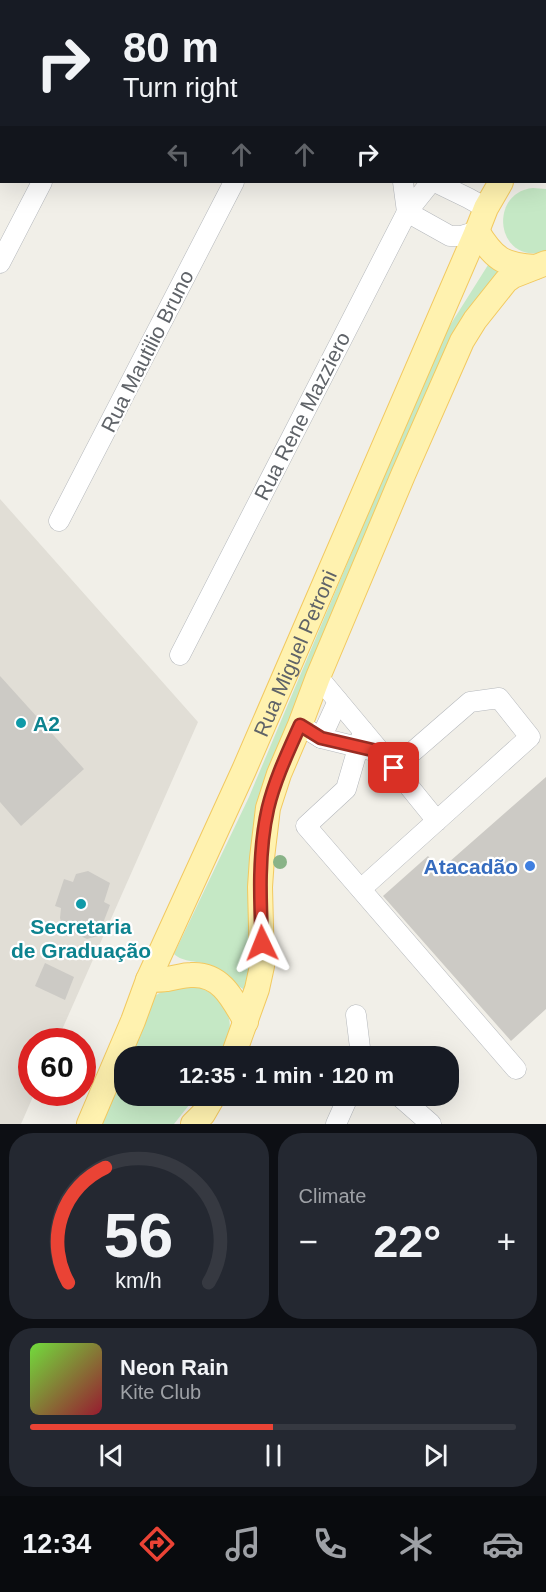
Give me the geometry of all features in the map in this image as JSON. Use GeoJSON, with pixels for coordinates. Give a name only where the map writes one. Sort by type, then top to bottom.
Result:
{"type":"FeatureCollection","features":[{"type":"Feature","properties":{"kind":"main road","name":"Rua Miguel Petroni"},"geometry":{"type":"LineString","coordinates":[[89,1124],[148,980],[244,770],[486,208],[500,183]]}},
{"type":"Feature","properties":{"kind":"main road"},"geometry":{"type":"LineString","coordinates":[[477,231],[486,247],[496,257],[516,266],[541,265]]}},
{"type":"Feature","properties":{"kind":"main road","name":"Rua Miguel Petroni"},"geometry":{"type":"LineString","coordinates":[[237,1046],[257,989],[262,966],[261,858],[268,808],[279,774],[403,475],[462,341],[475,320],[506,281],[541,265]]}},
{"type":"Feature","properties":{"kind":"main road"},"geometry":{"type":"LineString","coordinates":[[148,980],[190,975],[206,976],[221,985],[246,1022]]}},
{"type":"Feature","properties":{"kind":"main road"},"geometry":{"type":"LineString","coordinates":[[193,1124],[208,1106]]}},
{"type":"Feature","properties":{"kind":"street"},"geometry":{"type":"LineString","coordinates":[[0,263],[41,183]]}},
{"type":"Feature","properties":{"kind":"street","name":"Rua Mautilio Bruno"},"geometry":{"type":"LineString","coordinates":[[59,521],[233,183]]}},
{"type":"Feature","properties":{"kind":"street"},"geometry":{"type":"LineString","coordinates":[[403,183],[408,212],[450,236],[461,236],[477,231]]}},
{"type":"Feature","properties":{"kind":"street","name":"Rua Rene Mazziero"},"geometry":{"type":"LineString","coordinates":[[180,655],[408,212],[432,183]]}},
{"type":"Feature","properties":{"kind":"street"},"geometry":{"type":"LineString","coordinates":[[435,183],[486,208]]}},
{"type":"Feature","properties":{"kind":"street"},"geometry":{"type":"LineString","coordinates":[[318,677],[338,701],[361,739],[381,752],[437,821]]}},
{"type":"Feature","properties":{"kind":"street"},"geometry":{"type":"LineString","coordinates":[[361,889],[530,737],[499,698],[470,702],[394,768]]}},
{"type":"Feature","properties":{"kind":"street"},"geometry":{"type":"LineString","coordinates":[[321,738],[338,701]]}},
{"type":"Feature","properties":{"kind":"street"},"geometry":{"type":"LineString","coordinates":[[300,725],[321,738],[361,739]]}},
{"type":"Feature","properties":{"kind":"street"},"geometry":{"type":"LineString","coordinates":[[361,739],[346,789],[306,826],[516,1069]]}},
{"type":"Feature","properties":{"kind":"street"},"geometry":{"type":"LineString","coordinates":[[356,1015],[360,1046]]}},
{"type":"Feature","properties":{"kind":"street"},"geometry":{"type":"LineString","coordinates":[[336,1124],[344,1106]]}},
{"type":"Feature","properties":{"kind":"street"},"geometry":{"type":"LineString","coordinates":[[411,1106],[431,1124]]}},
{"type":"Feature","properties":{"kind":"shaded area"},"geometry":{"type":"Polygon","coordinates":[[[0,499],[198,722],[63,1028],[18,1028],[18,1106],[29,1106],[21,1124],[0,1124],[0,499]]]}},
{"type":"Feature","properties":{"kind":"green space"},"geometry":{"type":"Polygon","coordinates":[[[533,188],[546,189],[546,252],[529,253],[516,248],[508,239],[504,226],[504,213],[509,202],[519,192],[533,188]]]}},
{"type":"Feature","properties":{"kind":"green space"},"geometry":{"type":"Polygon","coordinates":[[[488,265],[500,274],[293,716],[246,989],[243,989],[211,966],[182,959],[174,954],[249,797],[442,338],[488,265]]]}},
{"type":"Feature","properties":{"kind":"green space"},"geometry":{"type":"Polygon","coordinates":[[[195,986],[216,997],[229,1017],[230,1025],[226,1046],[132,1046],[152,999],[167,990],[195,986]]]}},
{"type":"Feature","properties":{"kind":"green space"},"geometry":{"type":"Polygon","coordinates":[[[114,1090],[114,1106],[188,1106],[174,1124],[100,1124],[114,1090]]]}},
{"type":"Feature","properties":{"kind":"building","name":"A2"},"geometry":{"type":"Polygon","coordinates":[[[0,676],[84,769],[21,826],[0,802],[0,676]]]}},
{"type":"Feature","properties":{"kind":"building"},"geometry":{"type":"Polygon","coordinates":[[[546,777],[546,1009],[511,1041],[383,896],[428,856],[440,870],[546,777]]]}},
{"type":"Feature","properties":{"kind":"building","name":"Secretaria de Graduação"},"geometry":{"type":"Polygon","coordinates":[[[88,871],[110,883],[104,902],[110,905],[98,936],[87,939],[63,928],[60,918],[61,908],[55,906],[64,879],[73,882],[76,874],[88,871]]]}},
{"type":"Feature","properties":{"kind":"building"},"geometry":{"type":"Polygon","coordinates":[[[45,963],[74,977],[65,1000],[35,986],[45,963]]]}},
{"type":"Feature","properties":{"kind":"place","name":"A2"},"geometry":{"type":"Point","coordinates":[21,723]}},
{"type":"Feature","properties":{"kind":"place","name":"Atacadão"},"geometry":{"type":"Point","coordinates":[530,866]}},
{"type":"Feature","properties":{"kind":"place","name":"Secretaria de Graduação"},"geometry":{"type":"Point","coordinates":[81,904]}},
{"type":"Feature","properties":{"kind":"route"},"geometry":{"type":"LineString","coordinates":[[262,943],[261,858],[268,808],[279,774],[300,725],[321,738],[381,752],[394,768]]}}]}
